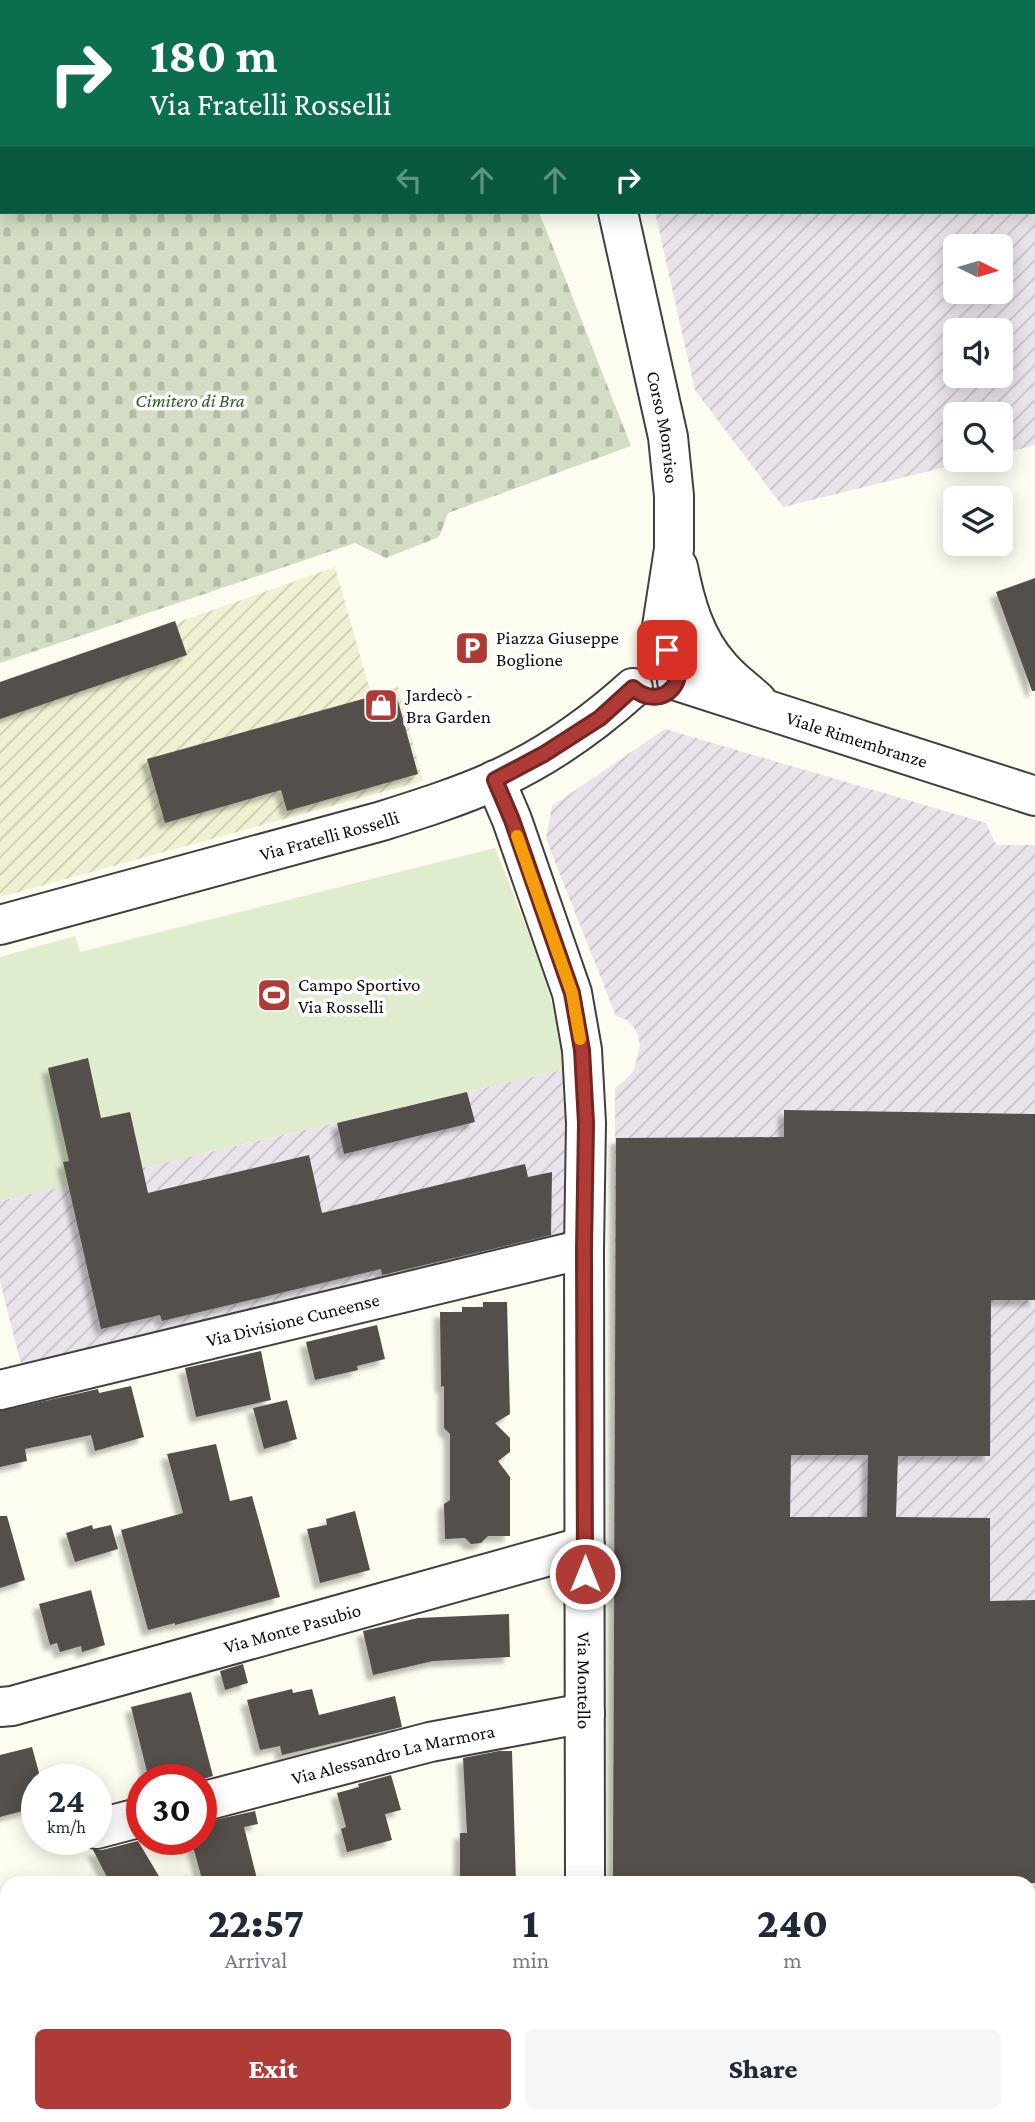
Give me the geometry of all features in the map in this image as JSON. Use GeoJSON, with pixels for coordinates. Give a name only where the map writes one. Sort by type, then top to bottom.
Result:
{"type":"FeatureCollection","features":[{"type":"Feature","properties":{"kind":"street","name":"Corso Monviso"},"geometry":{"type":"LineString","coordinates":[[618,214],[668,437],[674,496],[674,549],[659,646]]}},
{"type":"Feature","properties":{"kind":"street"},"geometry":{"type":"LineString","coordinates":[[674,549],[685,603],[699,638],[719,667],[766,710]]}},
{"type":"Feature","properties":{"kind":"street"},"geometry":{"type":"LineString","coordinates":[[659,646],[667,650],[678,664],[677,681],[665,694],[656,697],[639,694],[633,688],[627,673],[631,658],[643,648],[659,646]]}},
{"type":"Feature","properties":{"kind":"street","name":"Viale Rimembranze"},"geometry":{"type":"LineString","coordinates":[[677,681],[1035,796]]}},
{"type":"Feature","properties":{"kind":"street","name":"Via Fratelli Rosselli"},"geometry":{"type":"LineString","coordinates":[[0,925],[382,821],[495,780],[544,754],[600,718],[633,688]]}},
{"type":"Feature","properties":{"kind":"street","name":"Via Montello"},"geometry":{"type":"LineString","coordinates":[[495,780],[512,820],[572,993],[582,1050],[585,1111],[585,1876]]}},
{"type":"Feature","properties":{"kind":"street","name":"Via Divisione Cuneense"},"geometry":{"type":"LineString","coordinates":[[0,1390],[584,1249]]}},
{"type":"Feature","properties":{"kind":"street","name":"Via Monte Pasubio"},"geometry":{"type":"LineString","coordinates":[[0,1707],[12,1706],[584,1546]]}},
{"type":"Feature","properties":{"kind":"street","name":"Via Alessandro La Marmora"},"geometry":{"type":"LineString","coordinates":[[217,1798],[430,1742],[585,1713]]}},
{"type":"Feature","properties":{"kind":"shaded area"},"geometry":{"type":"Polygon","coordinates":[[[655,214],[1035,214],[1035,445],[1013,451],[1013,402],[943,402],[943,468],[783,507],[695,390],[655,214]]]}},
{"type":"Feature","properties":{"kind":"shaded area"},"geometry":{"type":"Polygon","coordinates":[[[665,729],[986,823],[996,845],[1035,845],[1035,1876],[613,1876],[615,1088],[634,1070],[640,1045],[633,1026],[627,1020],[616,1016],[546,839],[552,806],[665,729]]]}},
{"type":"Feature","properties":{"kind":"shaded area"},"geometry":{"type":"Polygon","coordinates":[[[566,1069],[566,1237],[21,1364],[0,1282],[0,1201],[566,1069]]]}},
{"type":"Feature","properties":{"kind":"green space","name":"Cimitero di Bra"},"geometry":{"type":"Polygon","coordinates":[[[0,214],[540,214],[631,446],[448,513],[439,537],[386,558],[355,543],[0,663],[0,214]]]}},
{"type":"Feature","properties":{"kind":"green space"},"geometry":{"type":"Polygon","coordinates":[[[335,567],[371,694],[398,687],[423,781],[0,897],[0,685],[335,567]]]}},
{"type":"Feature","properties":{"kind":"green space","name":"Campo Sportivo Via Rosselli"},"geometry":{"type":"Polygon","coordinates":[[[495,848],[546,984],[566,1069],[0,1201],[0,957],[75,936],[80,952],[495,848]]]}},
{"type":"Feature","properties":{"kind":"building"},"geometry":{"type":"Polygon","coordinates":[[[1035,578],[1035,691],[1032,691],[996,592],[1035,578]]]}},
{"type":"Feature","properties":{"kind":"building"},"geometry":{"type":"Polygon","coordinates":[[[175,621],[187,655],[0,719],[0,682],[175,621]]]}},
{"type":"Feature","properties":{"kind":"building"},"geometry":{"type":"Polygon","coordinates":[[[395,690],[418,774],[287,811],[281,790],[165,823],[147,759],[395,690]]]}},
{"type":"Feature","properties":{"kind":"building"},"geometry":{"type":"Polygon","coordinates":[[[88,1058],[101,1118],[130,1112],[148,1193],[309,1155],[322,1213],[525,1164],[528,1177],[552,1172],[551,1235],[382,1275],[381,1269],[162,1321],[160,1315],[101,1329],[63,1162],[69,1161],[48,1068],[88,1058]]]}},
{"type":"Feature","properties":{"kind":"building"},"geometry":{"type":"Polygon","coordinates":[[[467,1092],[475,1122],[344,1154],[337,1123],[467,1092]]]}},
{"type":"Feature","properties":{"kind":"building"},"geometry":{"type":"Polygon","coordinates":[[[784,1110],[1035,1114],[1035,1300],[991,1300],[990,1456],[898,1456],[896,1517],[990,1518],[990,1601],[1035,1600],[1035,1876],[613,1876],[616,1138],[784,1137],[784,1110]],[[791,1455],[790,1517],[867,1517],[868,1455],[791,1455]]]}},
{"type":"Feature","properties":{"kind":"building"},"geometry":{"type":"Polygon","coordinates":[[[483,1302],[507,1302],[510,1414],[495,1423],[510,1438],[510,1452],[498,1461],[510,1477],[510,1536],[488,1536],[481,1543],[471,1544],[465,1538],[445,1539],[444,1504],[450,1500],[450,1434],[444,1428],[440,1312],[462,1312],[462,1307],[483,1307],[483,1302]]]}},
{"type":"Feature","properties":{"kind":"building"},"geometry":{"type":"Polygon","coordinates":[[[377,1325],[385,1359],[357,1366],[358,1370],[315,1380],[306,1342],[377,1325]]]}},
{"type":"Feature","properties":{"kind":"building"},"geometry":{"type":"Polygon","coordinates":[[[261,1351],[271,1400],[196,1417],[185,1368],[261,1351]]]}},
{"type":"Feature","properties":{"kind":"building"},"geometry":{"type":"Polygon","coordinates":[[[131,1386],[144,1437],[95,1451],[91,1435],[25,1449],[27,1461],[0,1467],[0,1411],[98,1389],[99,1393],[131,1386]]]}},
{"type":"Feature","properties":{"kind":"building"},"geometry":{"type":"Polygon","coordinates":[[[287,1400],[297,1439],[264,1449],[253,1408],[287,1400]]]}},
{"type":"Feature","properties":{"kind":"building"},"geometry":{"type":"Polygon","coordinates":[[[216,1444],[230,1501],[252,1496],[280,1597],[148,1630],[121,1530],[183,1513],[167,1454],[216,1444]]]}},
{"type":"Feature","properties":{"kind":"building"},"geometry":{"type":"Polygon","coordinates":[[[355,1511],[370,1570],[320,1583],[307,1529],[327,1525],[326,1519],[355,1511]]]}},
{"type":"Feature","properties":{"kind":"building"},"geometry":{"type":"Polygon","coordinates":[[[0,1516],[7,1516],[25,1580],[0,1588],[0,1516]]]}},
{"type":"Feature","properties":{"kind":"building"},"geometry":{"type":"Polygon","coordinates":[[[92,1525],[93,1529],[111,1525],[118,1549],[75,1562],[66,1533],[92,1525]]]}},
{"type":"Feature","properties":{"kind":"building"},"geometry":{"type":"Polygon","coordinates":[[[91,1590],[105,1645],[82,1652],[81,1646],[60,1652],[57,1643],[50,1645],[39,1604],[91,1590]]]}},
{"type":"Feature","properties":{"kind":"building"},"geometry":{"type":"Polygon","coordinates":[[[509,1614],[510,1657],[433,1661],[373,1675],[363,1631],[418,1618],[509,1614]]]}},
{"type":"Feature","properties":{"kind":"building"},"geometry":{"type":"Polygon","coordinates":[[[243,1664],[248,1683],[225,1690],[220,1671],[243,1664]]]}},
{"type":"Feature","properties":{"kind":"building"},"geometry":{"type":"Polygon","coordinates":[[[292,1689],[293,1693],[312,1689],[319,1715],[395,1696],[402,1727],[282,1755],[280,1746],[260,1750],[247,1700],[292,1689]]]}},
{"type":"Feature","properties":{"kind":"building"},"geometry":{"type":"Polygon","coordinates":[[[191,1692],[210,1764],[145,1764],[131,1707],[191,1692]]]}},
{"type":"Feature","properties":{"kind":"building"},"geometry":{"type":"Polygon","coordinates":[[[32,1747],[37,1764],[21,1764],[21,1811],[0,1817],[0,1755],[32,1747]]]}},
{"type":"Feature","properties":{"kind":"building"},"geometry":{"type":"Polygon","coordinates":[[[512,1751],[516,1876],[460,1876],[460,1833],[467,1833],[463,1758],[512,1751]]]}},
{"type":"Feature","properties":{"kind":"building"},"geometry":{"type":"Polygon","coordinates":[[[391,1775],[401,1810],[385,1814],[392,1840],[347,1852],[341,1829],[346,1827],[337,1793],[391,1775]]]}},
{"type":"Feature","properties":{"kind":"building"},"geometry":{"type":"Polygon","coordinates":[[[255,1811],[258,1824],[244,1827],[256,1876],[201,1876],[195,1855],[217,1855],[217,1819],[255,1811]]]}},
{"type":"Feature","properties":{"kind":"building"},"geometry":{"type":"Polygon","coordinates":[[[126,1844],[126,1855],[146,1855],[159,1876],[106,1876],[96,1855],[112,1855],[112,1848],[126,1844]]]}},
{"type":"Feature","properties":{"kind":"slow traffic"},"geometry":{"type":"LineString","coordinates":[[517,836],[572,993],[580,1039]]}},
{"type":"Feature","properties":{"kind":"place","name":"Piazza Giuseppe Boglione"},"geometry":{"type":"Point","coordinates":[472,648]}},
{"type":"Feature","properties":{"kind":"place","name":"Jardecò - Bra Garden"},"geometry":{"type":"Point","coordinates":[381,705]}},
{"type":"Feature","properties":{"kind":"place","name":"Campo Sportivo Via Rosselli"},"geometry":{"type":"Point","coordinates":[274,995]}},
{"type":"Feature","properties":{"kind":"route"},"geometry":{"type":"LineString","coordinates":[[585,1574],[586,1123],[582,1050],[572,993],[512,820],[495,780],[544,754],[600,718],[633,688],[647,697],[656,697],[672,689],[679,673],[678,664],[667,650]]}}]}
